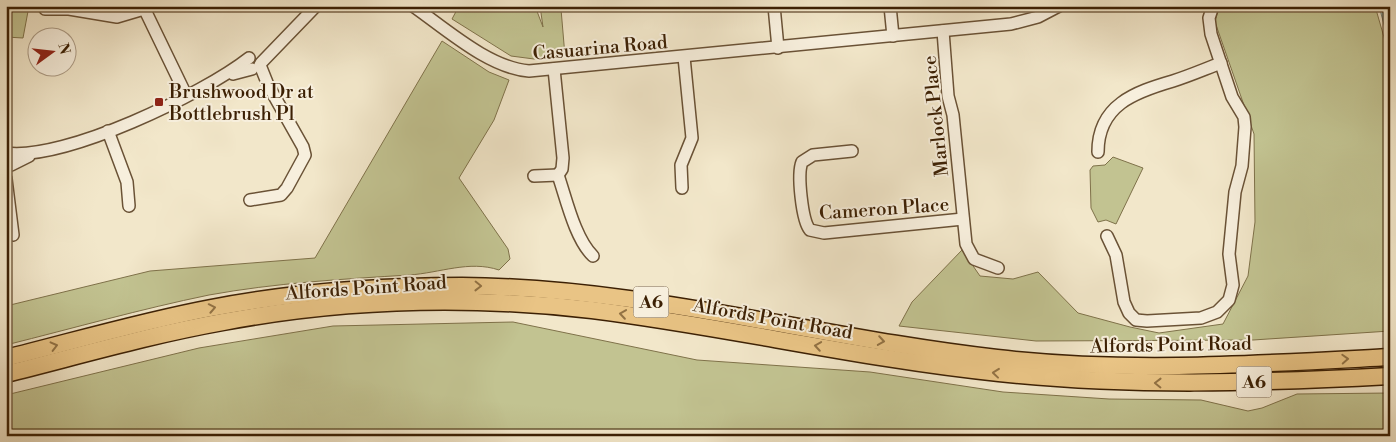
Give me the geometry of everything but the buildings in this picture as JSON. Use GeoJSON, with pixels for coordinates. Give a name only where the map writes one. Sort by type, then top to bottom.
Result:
{"type":"FeatureCollection","features":[{"type":"Feature","properties":{"kind":"highway","name":"Alfords Point Road"},"geometry":{"type":"LineString","coordinates":[[6,358],[164,318],[244,302],[337,291],[464,286],[559,290],[623,298],[934,350],[1028,361],[1157,366],[1390,357]]}},
{"type":"Feature","properties":{"kind":"highway","name":"Alfords Point Road"},"geometry":{"type":"LineString","coordinates":[[6,374],[181,330],[250,317],[344,306],[459,301],[539,304],[618,313],[811,346],[998,373],[1128,382],[1301,381],[1390,376]]}},
{"type":"Feature","properties":{"kind":"street"},"geometry":{"type":"LineString","coordinates":[[9,166],[35,152],[108,131],[226,75],[255,64],[277,46],[316,6]]}},
{"type":"Feature","properties":{"kind":"street","name":"Casuarina Road"},"geometry":{"type":"LineString","coordinates":[[413,6],[501,64],[521,70],[554,70],[1018,23],[1038,17],[1059,6]]}},
{"type":"Feature","properties":{"kind":"street"},"geometry":{"type":"LineString","coordinates":[[774,6],[778,48]]}},
{"type":"Feature","properties":{"kind":"street"},"geometry":{"type":"LineString","coordinates":[[890,6],[893,36]]}},
{"type":"Feature","properties":{"kind":"street"},"geometry":{"type":"LineString","coordinates":[[1107,236],[1116,256],[1124,302],[1129,313],[1136,320],[1201,318],[1213,315],[1226,305],[1233,285],[1229,254],[1235,185],[1242,166],[1245,128],[1242,113],[1232,97],[1208,23],[1213,6]]}},
{"type":"Feature","properties":{"kind":"street"},"geometry":{"type":"LineString","coordinates":[[45,9],[68,9],[117,17],[143,8],[186,95]]}},
{"type":"Feature","properties":{"kind":"street","name":"Marlock Place"},"geometry":{"type":"LineString","coordinates":[[943,31],[948,96],[953,115],[966,244],[970,254],[980,262],[998,268]]}},
{"type":"Feature","properties":{"kind":"street"},"geometry":{"type":"LineString","coordinates":[[682,188],[682,158],[692,138],[684,57]]}},
{"type":"Feature","properties":{"kind":"street"},"geometry":{"type":"LineString","coordinates":[[1098,152],[1102,126],[1109,115],[1124,101],[1146,89],[1221,63]]}},
{"type":"Feature","properties":{"kind":"street"},"geometry":{"type":"LineString","coordinates":[[250,200],[281,195],[287,188],[305,155],[303,146],[255,64]]}},
{"type":"Feature","properties":{"kind":"street"},"geometry":{"type":"LineString","coordinates":[[554,70],[563,158],[562,169],[558,175]]}},
{"type":"Feature","properties":{"kind":"street"},"geometry":{"type":"LineString","coordinates":[[108,131],[124,174],[129,206]]}},
{"type":"Feature","properties":{"kind":"street","name":"Cameron Place"},"geometry":{"type":"LineString","coordinates":[[852,151],[813,155],[802,162],[800,171],[804,218],[810,230],[824,233],[963,219]]}},
{"type":"Feature","properties":{"kind":"street"},"geometry":{"type":"LineString","coordinates":[[6,153],[35,152]]}},
{"type":"Feature","properties":{"kind":"street"},"geometry":{"type":"LineString","coordinates":[[6,153],[12,159],[7,182],[13,235]]}},
{"type":"Feature","properties":{"kind":"street"},"geometry":{"type":"LineString","coordinates":[[534,176],[558,175]]}},
{"type":"Feature","properties":{"kind":"street"},"geometry":{"type":"LineString","coordinates":[[558,175],[575,225],[585,247],[592,256]]}},
{"type":"Feature","properties":{"kind":"green space"},"geometry":{"type":"Polygon","coordinates":[[[6,6],[29,6],[23,38],[6,37],[6,6]]]}},
{"type":"Feature","properties":{"kind":"green space"},"geometry":{"type":"Polygon","coordinates":[[[459,6],[535,6],[543,27],[540,6],[583,6],[561,9],[565,56],[534,59],[511,56],[452,19],[459,6]]]}},
{"type":"Feature","properties":{"kind":"green space"},"geometry":{"type":"Polygon","coordinates":[[[1219,6],[1375,6],[1390,58],[1390,331],[1253,340],[1036,341],[899,326],[912,302],[962,250],[980,276],[1013,279],[1038,272],[1078,313],[1159,333],[1223,324],[1248,276],[1255,222],[1254,134],[1215,22],[1219,6]]]}},
{"type":"Feature","properties":{"kind":"green space"},"geometry":{"type":"Polygon","coordinates":[[[442,41],[489,72],[509,80],[494,120],[459,178],[508,249],[510,259],[499,270],[477,266],[421,274],[259,287],[158,306],[6,345],[6,306],[150,271],[315,258],[442,41]]]}},
{"type":"Feature","properties":{"kind":"green space"},"geometry":{"type":"Polygon","coordinates":[[[1113,157],[1143,168],[1116,224],[1106,220],[1098,222],[1091,208],[1090,170],[1093,166],[1105,165],[1113,157]]]}},
{"type":"Feature","properties":{"kind":"green space"},"geometry":{"type":"Polygon","coordinates":[[[513,322],[697,360],[870,372],[1003,392],[1109,399],[1201,400],[1248,411],[1262,408],[1297,394],[1390,393],[1390,436],[6,436],[6,395],[199,348],[333,326],[513,322]]]}},
{"type":"Feature","properties":{"kind":"water"},"geometry":{"type":"Polygon","coordinates":[[[1379,6],[1390,6],[1390,47],[1379,6]]]}},
{"type":"Feature","properties":{"kind":"place","name":"Brushwood Dr at Bottlebrush Pl"},"geometry":{"type":"Point","coordinates":[159,102]}}]}
